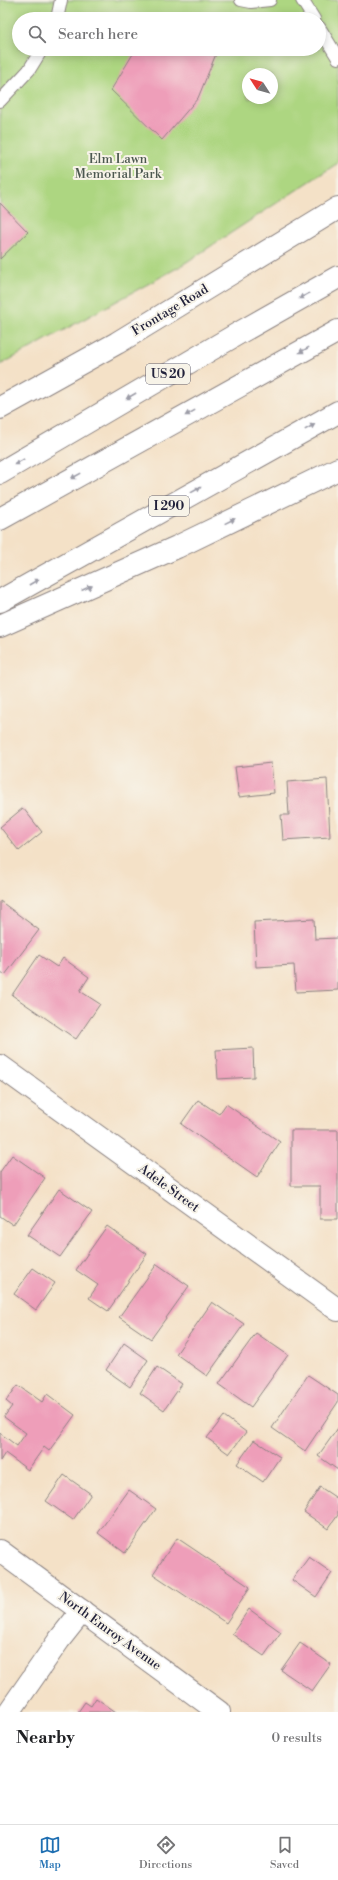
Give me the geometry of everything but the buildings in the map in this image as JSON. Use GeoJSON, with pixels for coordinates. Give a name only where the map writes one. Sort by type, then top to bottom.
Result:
{"type":"FeatureCollection","features":[{"type":"Feature","properties":{"kind":"main road","name":"Frontage Road"},"geometry":{"type":"LineString","coordinates":[[0,408],[117,343],[338,208]]}},
{"type":"Feature","properties":{"kind":"main road","name":"US 20"},"geometry":{"type":"LineString","coordinates":[[0,473],[239,333],[338,277]]}},
{"type":"Feature","properties":{"kind":"main road"},"geometry":{"type":"LineString","coordinates":[[0,518],[338,332]]}},
{"type":"Feature","properties":{"kind":"main road","name":"I 290"},"geometry":{"type":"LineString","coordinates":[[0,601],[338,412]]}},
{"type":"Feature","properties":{"kind":"main road"},"geometry":{"type":"LineString","coordinates":[[0,626],[177,548],[338,469]]}},
{"type":"Feature","properties":{"kind":"main road","name":"Adele Street"},"geometry":{"type":"LineString","coordinates":[[0,1066],[338,1310]]}},
{"type":"Feature","properties":{"kind":"main road","name":"North Emroy Avenue"},"geometry":{"type":"LineString","coordinates":[[0,1551],[219,1712]]}},
{"type":"Feature","properties":{"kind":"main road"},"geometry":{"type":"LineString","coordinates":[[9,1712],[59,1640],[82,1611]]}},
{"type":"Feature","properties":{"kind":"lane"},"geometry":{"type":"LineString","coordinates":[[58,12],[61,0]]}},
{"type":"Feature","properties":{"kind":"lane"},"geometry":{"type":"LineString","coordinates":[[241,0],[250,2],[270,0]]}},
{"type":"Feature","properties":{"kind":"lane"},"geometry":{"type":"LineString","coordinates":[[302,0],[310,12]]}},
{"type":"Feature","properties":{"kind":"lane"},"geometry":{"type":"LineString","coordinates":[[326,38],[338,58]]}},
{"type":"Feature","properties":{"kind":"lane"},"geometry":{"type":"LineString","coordinates":[[0,101],[28,70],[37,56]]}},
{"type":"Feature","properties":{"kind":"green space","name":"Elm Lawn Memorial Park"},"geometry":{"type":"Polygon","coordinates":[[[0,0],[338,0],[338,163],[179,267],[0,365],[0,0]]]}}]}
